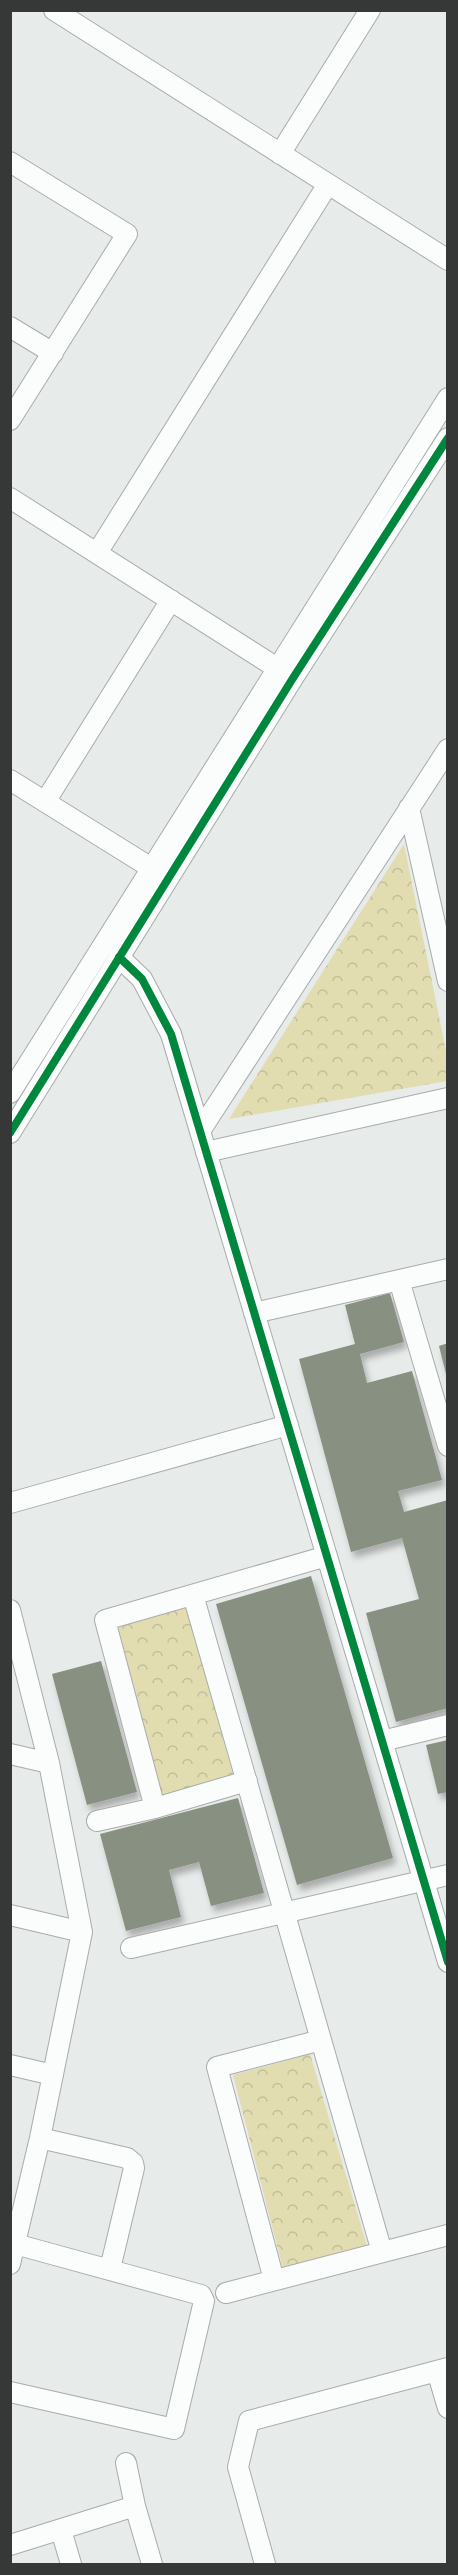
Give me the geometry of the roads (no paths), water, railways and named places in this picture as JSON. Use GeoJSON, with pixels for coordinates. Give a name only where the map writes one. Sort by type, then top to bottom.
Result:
{"type":"FeatureCollection","features":[{"type":"Feature","properties":{"kind":"street"},"geometry":{"type":"LineString","coordinates":[[54,10],[447,260]]}},
{"type":"Feature","properties":{"kind":"street"},"geometry":{"type":"LineString","coordinates":[[280,154],[370,10]]}},
{"type":"Feature","properties":{"kind":"street"},"geometry":{"type":"LineString","coordinates":[[10,162],[127,234],[10,420]]}},
{"type":"Feature","properties":{"kind":"street"},"geometry":{"type":"LineString","coordinates":[[97,553],[328,184]]}},
{"type":"Feature","properties":{"kind":"street"},"geometry":{"type":"LineString","coordinates":[[10,327],[53,353]]}},
{"type":"Feature","properties":{"kind":"street"},"geometry":{"type":"LineString","coordinates":[[10,1133],[168,878],[285,673],[447,398]]}},
{"type":"Feature","properties":{"kind":"street"},"geometry":{"type":"LineString","coordinates":[[10,1093],[151,868],[447,438]]}},
{"type":"Feature","properties":{"kind":"street"},"geometry":{"type":"LineString","coordinates":[[10,498],[285,673]]}},
{"type":"Feature","properties":{"kind":"street"},"geometry":{"type":"LineString","coordinates":[[45,802],[171,600]]}},
{"type":"Feature","properties":{"kind":"street"},"geometry":{"type":"LineString","coordinates":[[200,1131],[447,748]]}},
{"type":"Feature","properties":{"kind":"street"},"geometry":{"type":"LineString","coordinates":[[10,780],[168,878]]}},
{"type":"Feature","properties":{"kind":"street"},"geometry":{"type":"LineString","coordinates":[[409,808],[447,981]]}},
{"type":"Feature","properties":{"kind":"street"},"geometry":{"type":"LineString","coordinates":[[119,957],[142,979],[171,1034],[447,1962]]}},
{"type":"Feature","properties":{"kind":"street"},"geometry":{"type":"LineString","coordinates":[[206,1152],[447,1098]]}},
{"type":"Feature","properties":{"kind":"street"},"geometry":{"type":"LineString","coordinates":[[254,1313],[447,1269]]}},
{"type":"Feature","properties":{"kind":"street"},"geometry":{"type":"LineString","coordinates":[[399,1280],[444,1418],[447,1446]]}},
{"type":"Feature","properties":{"kind":"street"},"geometry":{"type":"LineString","coordinates":[[10,1503],[288,1425]]}},
{"type":"Feature","properties":{"kind":"street"},"geometry":{"type":"LineString","coordinates":[[155,1808],[105,1620],[327,1556]]}},
{"type":"Feature","properties":{"kind":"street"},"geometry":{"type":"LineString","coordinates":[[193,1595],[382,2252]]}},
{"type":"Feature","properties":{"kind":"street"},"geometry":{"type":"LineString","coordinates":[[10,1610],[49,1763],[82,1932],[40,2138],[16,2222],[15,2244],[10,2264]]}},
{"type":"Feature","properties":{"kind":"street"},"geometry":{"type":"LineString","coordinates":[[382,1741],[447,1725]]}},
{"type":"Feature","properties":{"kind":"street"},"geometry":{"type":"LineString","coordinates":[[10,1755],[49,1763]]}},
{"type":"Feature","properties":{"kind":"street"},"geometry":{"type":"LineString","coordinates":[[97,1821],[155,1808],[247,1781]]}},
{"type":"Feature","properties":{"kind":"street"},"geometry":{"type":"LineString","coordinates":[[131,1948],[447,1875]]}},
{"type":"Feature","properties":{"kind":"street"},"geometry":{"type":"LineString","coordinates":[[10,1915],[82,1932]]}},
{"type":"Feature","properties":{"kind":"street"},"geometry":{"type":"LineString","coordinates":[[274,2280],[218,2067],[321,2040]]}},
{"type":"Feature","properties":{"kind":"street"},"geometry":{"type":"LineString","coordinates":[[10,2065],[53,2074]]}},
{"type":"Feature","properties":{"kind":"street"},"geometry":{"type":"LineString","coordinates":[[40,2138],[127,2158],[133,2163],[134,2168],[110,2269]]}},
{"type":"Feature","properties":{"kind":"street"},"geometry":{"type":"LineString","coordinates":[[226,2293],[447,2235]]}},
{"type":"Feature","properties":{"kind":"street"},"geometry":{"type":"LineString","coordinates":[[10,2392],[170,2430],[176,2427],[204,2298],[110,2269],[15,2244]]}},
{"type":"Feature","properties":{"kind":"street"},"geometry":{"type":"LineString","coordinates":[[264,2565],[238,2467],[249,2421],[442,2370],[447,2408]]}},
{"type":"Feature","properties":{"kind":"street"},"geometry":{"type":"LineString","coordinates":[[126,2463],[135,2506],[153,2565]]}},
{"type":"Feature","properties":{"kind":"street"},"geometry":{"type":"LineString","coordinates":[[10,2545],[135,2506]]}},
{"type":"Feature","properties":{"kind":"street"},"geometry":{"type":"LineString","coordinates":[[61,2530],[70,2565]]}}]}
